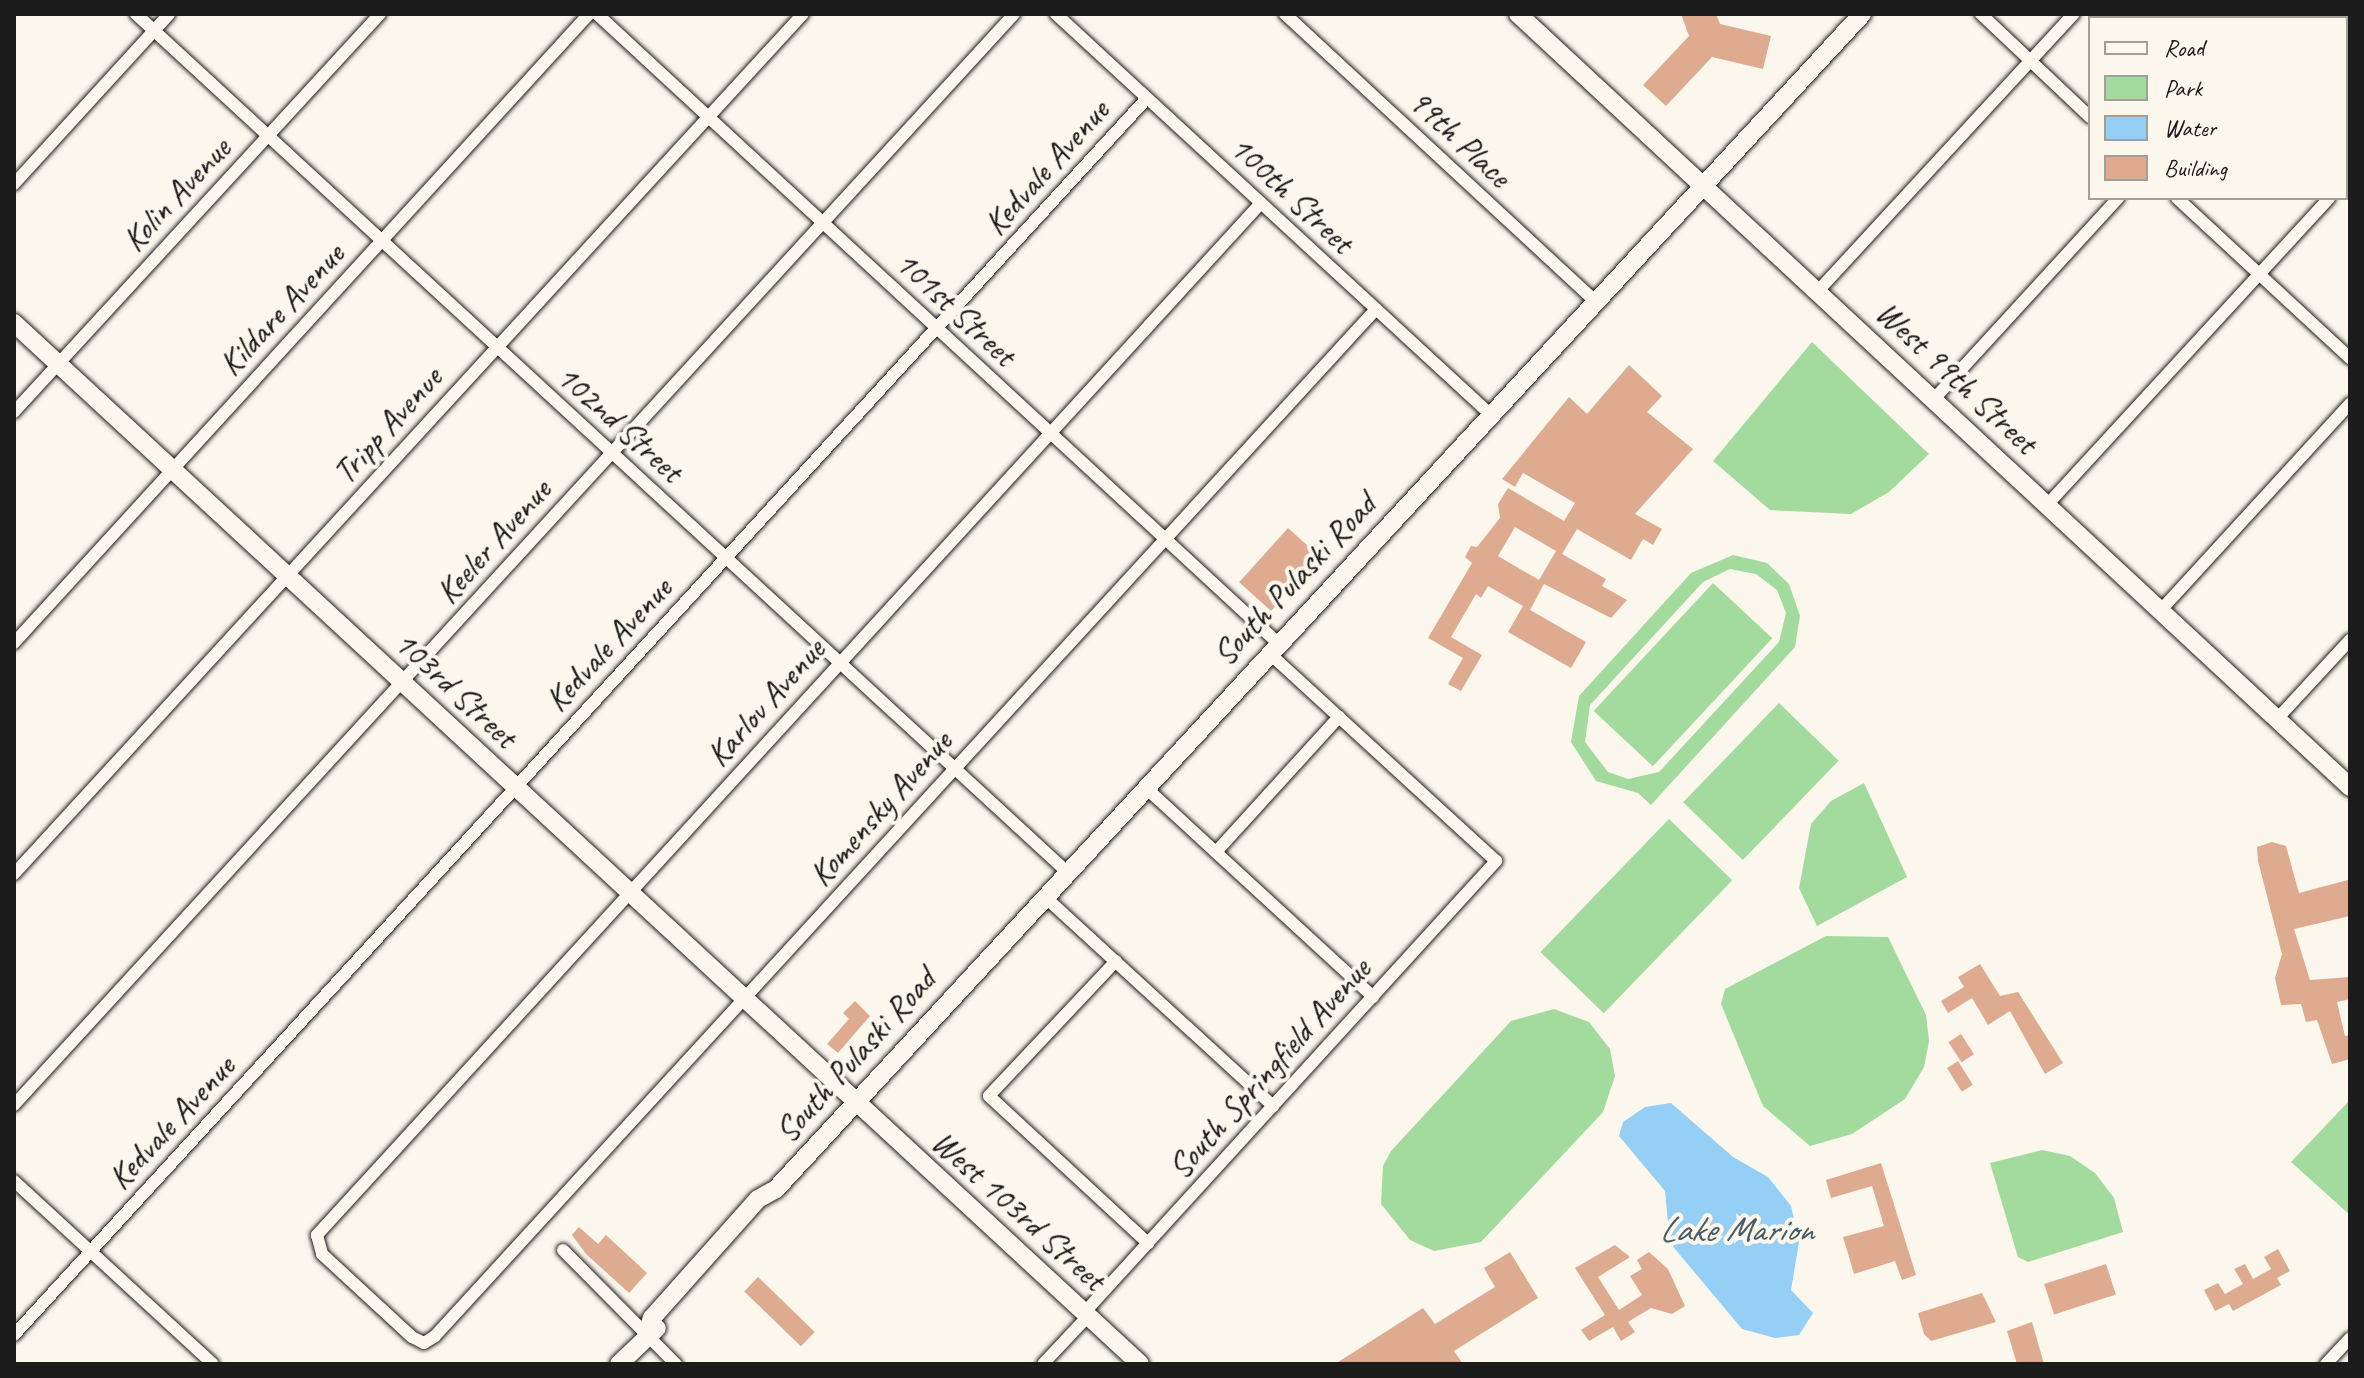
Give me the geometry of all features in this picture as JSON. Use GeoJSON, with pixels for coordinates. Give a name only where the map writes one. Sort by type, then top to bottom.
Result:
{"type":"FeatureCollection","features":[{"type":"Feature","properties":{"kind":"main road","name":"West 99th Street"},"geometry":{"type":"LineString","coordinates":[[1518,14],[2350,787]]}},
{"type":"Feature","properties":{"kind":"main road","name":"South Pulaski Road"},"geometry":{"type":"LineString","coordinates":[[619,1364],[647,1333],[681,1285],[758,1199],[776,1189],[1862,14]]}},
{"type":"Feature","properties":{"kind":"main road","name":"103rd Street"},"geometry":{"type":"LineString","coordinates":[[14,323],[855,1103]]}},
{"type":"Feature","properties":{"kind":"main road","name":"West 103rd Street"},"geometry":{"type":"LineString","coordinates":[[855,1103],[1140,1364]]}},
{"type":"Feature","properties":{"kind":"street","name":"102nd Street"},"geometry":{"type":"LineString","coordinates":[[136,14],[1067,872]]}},
{"type":"Feature","properties":{"kind":"street"},"geometry":{"type":"LineString","coordinates":[[14,184],[169,14]]}},
{"type":"Feature","properties":{"kind":"street","name":"Kolin Avenue"},"geometry":{"type":"LineString","coordinates":[[14,412],[380,14]]}},
{"type":"Feature","properties":{"kind":"street","name":"Kildare Avenue"},"geometry":{"type":"LineString","coordinates":[[14,643],[589,14]]}},
{"type":"Feature","properties":{"kind":"street","name":"101st Street"},"geometry":{"type":"LineString","coordinates":[[597,14],[1165,539],[1339,717],[1496,861]]}},
{"type":"Feature","properties":{"kind":"street","name":"Tripp Avenue"},"geometry":{"type":"LineString","coordinates":[[14,874],[803,14]]}},
{"type":"Feature","properties":{"kind":"street","name":"Keeler Avenue"},"geometry":{"type":"LineString","coordinates":[[14,1105],[1014,14]]}},
{"type":"Feature","properties":{"kind":"street","name":"100th Street"},"geometry":{"type":"LineString","coordinates":[[1056,14],[1490,414]]}},
{"type":"Feature","properties":{"kind":"street","name":"99th Place"},"geometry":{"type":"LineString","coordinates":[[1285,14],[1597,303]]}},
{"type":"Feature","properties":{"kind":"street"},"geometry":{"type":"LineString","coordinates":[[1981,14],[2088,115]]}},
{"type":"Feature","properties":{"kind":"street"},"geometry":{"type":"LineString","coordinates":[[1818,291],[2074,14]]}},
{"type":"Feature","properties":{"kind":"street","name":"Kedvale Avenue"},"geometry":{"type":"LineString","coordinates":[[14,1335],[1147,98]]}},
{"type":"Feature","properties":{"kind":"street"},"geometry":{"type":"LineString","coordinates":[[1934,399],[2116,200]]}},
{"type":"Feature","properties":{"kind":"street"},"geometry":{"type":"LineString","coordinates":[[2179,200],[2350,358]]}},
{"type":"Feature","properties":{"kind":"street"},"geometry":{"type":"LineString","coordinates":[[2047,505],[2327,200]]}},
{"type":"Feature","properties":{"kind":"street","name":"Karlov Avenue"},"geometry":{"type":"LineString","coordinates":[[424,1343],[315,1241],[628,893],[1261,203]]}},
{"type":"Feature","properties":{"kind":"street","name":"Komensky Avenue"},"geometry":{"type":"LineString","coordinates":[[424,1343],[1376,309]]}},
{"type":"Feature","properties":{"kind":"street"},"geometry":{"type":"LineString","coordinates":[[2161,610],[2350,404]]}},
{"type":"Feature","properties":{"kind":"street"},"geometry":{"type":"LineString","coordinates":[[2277,719],[2350,640]]}},
{"type":"Feature","properties":{"kind":"street"},"geometry":{"type":"LineString","coordinates":[[1216,852],[1339,717]]}},
{"type":"Feature","properties":{"kind":"street"},"geometry":{"type":"LineString","coordinates":[[1145,787],[1373,997]]}},
{"type":"Feature","properties":{"kind":"street","name":"South Springfield Avenue"},"geometry":{"type":"LineString","coordinates":[[1043,1364],[1148,1243],[1496,861]]}},
{"type":"Feature","properties":{"kind":"street"},"geometry":{"type":"LineString","coordinates":[[1044,896],[1273,1106]]}},
{"type":"Feature","properties":{"kind":"street"},"geometry":{"type":"LineString","coordinates":[[1116,961],[989,1096],[1148,1243]]}},
{"type":"Feature","properties":{"kind":"street"},"geometry":{"type":"LineString","coordinates":[[14,1181],[205,1362]]}},
{"type":"Feature","properties":{"kind":"street"},"geometry":{"type":"LineString","coordinates":[[563,1250],[676,1364]]}},
{"type":"Feature","properties":{"kind":"street"},"geometry":{"type":"LineString","coordinates":[[2326,1364],[2350,1338]]}},
{"type":"Feature","properties":{"kind":"green space"},"geometry":{"type":"Polygon","coordinates":[[[1812,342],[1929,454],[1889,492],[1851,514],[1770,510],[1713,461],[1812,342]]]}},
{"type":"Feature","properties":{"kind":"green space"},"geometry":{"type":"Polygon","coordinates":[[[1733,555],[1767,563],[1789,584],[1800,616],[1795,647],[1651,805],[1638,793],[1596,781],[1571,742],[1579,696],[1691,573],[1733,555]],[[1730,569],[1703,582],[1590,705],[1585,742],[1608,772],[1628,779],[1659,772],[1779,642],[1786,613],[1777,590],[1756,574],[1730,569]]]}},
{"type":"Feature","properties":{"kind":"green space"},"geometry":{"type":"Polygon","coordinates":[[[1713,583],[1772,638],[1653,766],[1594,711],[1713,583]]]}},
{"type":"Feature","properties":{"kind":"green space"},"geometry":{"type":"Polygon","coordinates":[[[1779,703],[1839,761],[1743,860],[1683,802],[1779,703]]]}},
{"type":"Feature","properties":{"kind":"green space"},"geometry":{"type":"Polygon","coordinates":[[[1864,783],[1907,877],[1817,926],[1799,888],[1811,824],[1831,801],[1864,783]]]}},
{"type":"Feature","properties":{"kind":"green space"},"geometry":{"type":"Polygon","coordinates":[[[1669,819],[1732,880],[1604,1013],[1540,952],[1669,819]]]}},
{"type":"Feature","properties":{"kind":"green space"},"geometry":{"type":"Polygon","coordinates":[[[1826,936],[1888,937],[1926,1015],[1929,1041],[1924,1067],[1905,1099],[1852,1134],[1810,1146],[1763,1106],[1721,1004],[1725,989],[1826,936]]]}},
{"type":"Feature","properties":{"kind":"green space"},"geometry":{"type":"Polygon","coordinates":[[[1554,1009],[1589,1022],[1610,1049],[1615,1076],[1603,1112],[1481,1242],[1434,1251],[1410,1240],[1381,1204],[1383,1166],[1391,1151],[1511,1021],[1554,1009]]]}},
{"type":"Feature","properties":{"kind":"green space"},"geometry":{"type":"Polygon","coordinates":[[[2350,1100],[2350,1215],[2291,1162],[2350,1100]]]}},
{"type":"Feature","properties":{"kind":"green space"},"geometry":{"type":"Polygon","coordinates":[[[2042,1150],[2070,1156],[2095,1173],[2114,1198],[2123,1232],[2028,1262],[2018,1257],[1990,1163],[2042,1150]]]}},
{"type":"Feature","properties":{"kind":"water","name":"Lake Marion"},"geometry":{"type":"Polygon","coordinates":[[[1671,1103],[1733,1157],[1768,1177],[1791,1206],[1799,1242],[1791,1290],[1813,1313],[1799,1335],[1775,1338],[1742,1329],[1670,1243],[1665,1191],[1619,1136],[1623,1122],[1645,1107],[1671,1103]]]}},
{"type":"Feature","properties":{"kind":"building"},"geometry":{"type":"Polygon","coordinates":[[[1681,14],[1716,14],[1720,24],[1771,36],[1763,69],[1712,57],[1666,106],[1643,85],[1689,36],[1681,14]]]}},
{"type":"Feature","properties":{"kind":"building"},"geometry":{"type":"Polygon","coordinates":[[[1629,365],[1662,396],[1647,412],[1693,449],[1635,514],[1662,529],[1653,545],[1643,539],[1631,560],[1577,529],[1562,554],[1606,579],[1602,586],[1627,600],[1611,618],[1544,584],[1530,610],[1586,642],[1571,668],[1508,632],[1523,606],[1488,586],[1481,598],[1476,594],[1451,637],[1482,655],[1461,691],[1448,684],[1463,658],[1428,638],[1472,563],[1465,557],[1471,546],[1477,547],[1500,518],[1498,504],[1508,488],[1564,521],[1575,503],[1523,473],[1515,487],[1502,479],[1569,397],[1587,414],[1629,365]],[[1515,527],[1498,556],[1539,580],[1556,551],[1515,527]]]}},
{"type":"Feature","properties":{"kind":"building"},"geometry":{"type":"Polygon","coordinates":[[[1288,528],[1320,557],[1271,611],[1239,582],[1288,528]]]}},
{"type":"Feature","properties":{"kind":"building"},"geometry":{"type":"Polygon","coordinates":[[[2272,842],[2286,846],[2299,893],[2348,880],[2350,916],[2294,929],[2310,980],[2350,977],[2350,999],[2337,1002],[2345,1036],[2350,1035],[2350,1059],[2332,1064],[2317,1020],[2306,1022],[2301,1004],[2281,1005],[2275,978],[2282,954],[2257,847],[2272,842]]]}},
{"type":"Feature","properties":{"kind":"building"},"geometry":{"type":"Polygon","coordinates":[[[1980,964],[2000,996],[2018,992],[2063,1063],[2045,1074],[2010,1011],[1988,1025],[1972,998],[1948,1013],[1941,1001],[1964,987],[1958,977],[1980,964]]]}},
{"type":"Feature","properties":{"kind":"building"},"geometry":{"type":"Polygon","coordinates":[[[855,1001],[870,1016],[838,1053],[827,1044],[849,1019],[843,1013],[855,1001]]]}},
{"type":"Feature","properties":{"kind":"building"},"geometry":{"type":"Polygon","coordinates":[[[1961,1034],[1974,1054],[1961,1062],[1948,1042],[1961,1034]]]}},
{"type":"Feature","properties":{"kind":"building"},"geometry":{"type":"Polygon","coordinates":[[[1958,1061],[1973,1085],[1962,1092],[1947,1068],[1958,1061]]]}},
{"type":"Feature","properties":{"kind":"building"},"geometry":{"type":"Polygon","coordinates":[[[1881,1163],[1916,1275],[1902,1280],[1895,1261],[1854,1274],[1843,1237],[1884,1226],[1872,1186],[1831,1198],[1826,1180],[1881,1163]]]}},
{"type":"Feature","properties":{"kind":"building"},"geometry":{"type":"Polygon","coordinates":[[[579,1227],[598,1244],[606,1235],[647,1273],[629,1293],[586,1254],[572,1235],[579,1227]]]}},
{"type":"Feature","properties":{"kind":"building"},"geometry":{"type":"Polygon","coordinates":[[[1615,1245],[1630,1257],[1598,1277],[1619,1310],[1642,1295],[1630,1276],[1642,1269],[1637,1260],[1649,1252],[1668,1269],[1685,1306],[1672,1314],[1651,1308],[1628,1322],[1635,1332],[1621,1341],[1613,1327],[1589,1341],[1581,1330],[1605,1315],[1575,1268],[1615,1245]]]}},
{"type":"Feature","properties":{"kind":"building"},"geometry":{"type":"Polygon","coordinates":[[[2278,1249],[2290,1271],[2277,1278],[2281,1285],[2233,1311],[2229,1304],[2215,1311],[2204,1290],[2218,1283],[2225,1294],[2243,1284],[2234,1269],[2245,1264],[2253,1279],[2271,1269],[2264,1257],[2278,1249]]]}},
{"type":"Feature","properties":{"kind":"building"},"geometry":{"type":"Polygon","coordinates":[[[1510,1252],[1538,1298],[1454,1351],[1463,1364],[1335,1364],[1423,1308],[1435,1324],[1495,1287],[1484,1268],[1510,1252]]]}},
{"type":"Feature","properties":{"kind":"building"},"geometry":{"type":"Polygon","coordinates":[[[2106,1264],[2116,1294],[2054,1315],[2044,1284],[2106,1264]]]}},
{"type":"Feature","properties":{"kind":"building"},"geometry":{"type":"Polygon","coordinates":[[[758,1277],[815,1332],[801,1346],[744,1291],[758,1277]]]}},
{"type":"Feature","properties":{"kind":"building"},"geometry":{"type":"Polygon","coordinates":[[[1982,1293],[1996,1322],[1931,1341],[1924,1334],[1918,1313],[1982,1293]]]}},
{"type":"Feature","properties":{"kind":"building"},"geometry":{"type":"Polygon","coordinates":[[[2032,1322],[2044,1364],[2017,1364],[2007,1331],[2032,1322]]]}}]}
